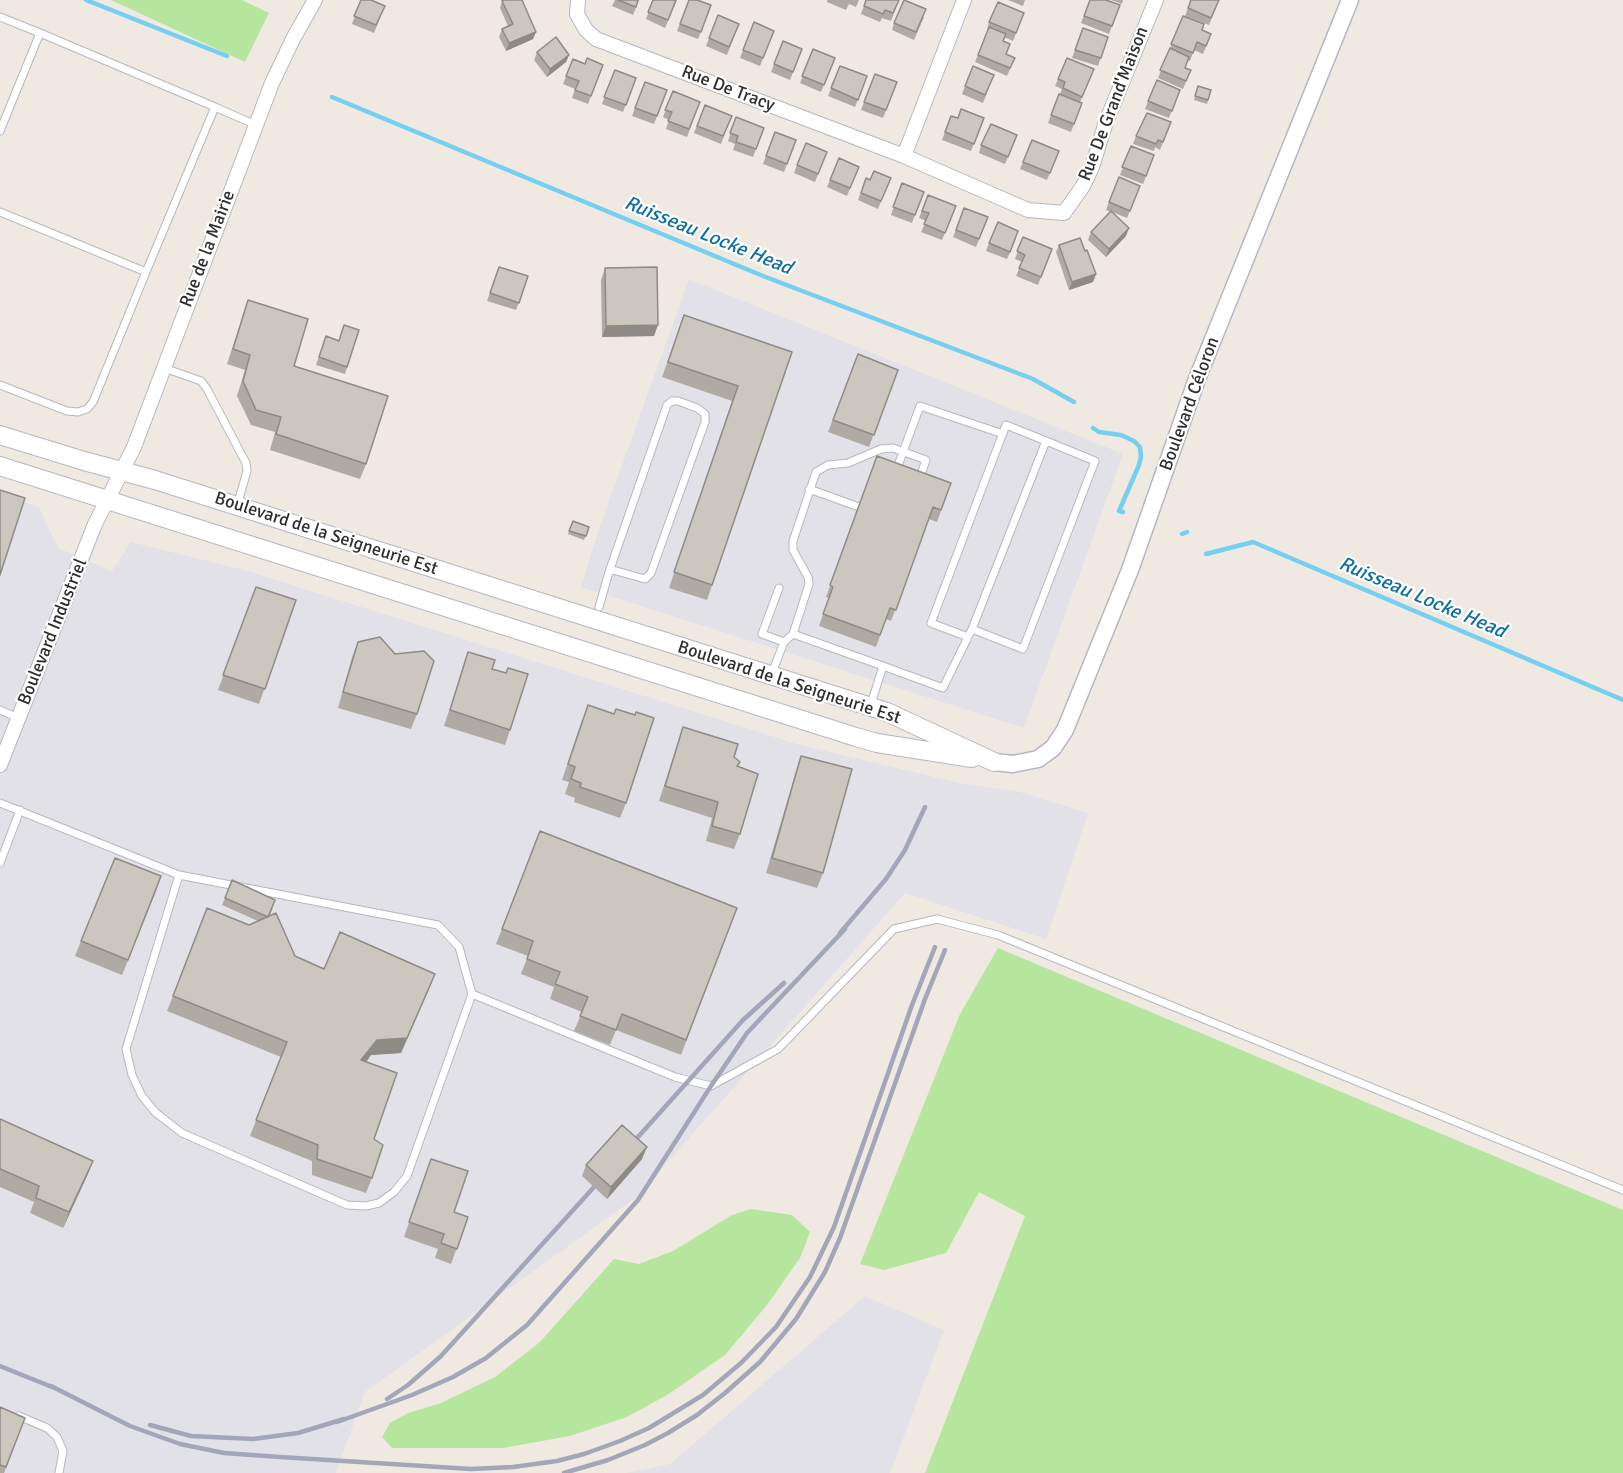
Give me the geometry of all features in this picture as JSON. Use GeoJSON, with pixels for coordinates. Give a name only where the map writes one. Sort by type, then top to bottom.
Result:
{"type":"FeatureCollection","features":[{"type":"Feature","properties":{"kind":"main road","name":"Boulevard de la Seigneurie Est"},"geometry":{"type":"LineString","coordinates":[[0,435],[237,506],[887,712],[994,762]]}},
{"type":"Feature","properties":{"kind":"main road","name":"Boulevard de la Seigneurie Est"},"geometry":{"type":"LineString","coordinates":[[0,466],[877,743],[994,762]]}},
{"type":"Feature","properties":{"kind":"main road"},"geometry":{"type":"LineString","coordinates":[[351,577],[361,546]]}},
{"type":"Feature","properties":{"kind":"main road"},"geometry":{"type":"LineString","coordinates":[[397,591],[408,560]]}},
{"type":"Feature","properties":{"kind":"main road"},"geometry":{"type":"LineString","coordinates":[[516,628],[525,598]]}},
{"type":"Feature","properties":{"kind":"main road"},"geometry":{"type":"LineString","coordinates":[[569,645],[579,615]]}},
{"type":"Feature","properties":{"kind":"main road"},"geometry":{"type":"LineString","coordinates":[[761,707],[771,676]]}},
{"type":"Feature","properties":{"kind":"street","name":"Rue de la Mairie"},"geometry":{"type":"LineString","coordinates":[[108,500],[134,447],[162,368],[285,54],[315,0]]}},
{"type":"Feature","properties":{"kind":"street","name":"Rue De Tracy"},"geometry":{"type":"LineString","coordinates":[[578,0],[577,14],[586,30],[596,39],[904,156]]}},
{"type":"Feature","properties":{"kind":"street"},"geometry":{"type":"LineString","coordinates":[[904,156],[963,0]]}},
{"type":"Feature","properties":{"kind":"street","name":"Rue De Grand'Maison"},"geometry":{"type":"LineString","coordinates":[[904,156],[1028,210],[1064,213],[1083,186],[1092,167],[1106,122],[1156,0]]}},
{"type":"Feature","properties":{"kind":"street","name":"Boulevard Céloron"},"geometry":{"type":"LineString","coordinates":[[994,762],[1013,764],[1038,759],[1057,744],[1068,725],[1137,551],[1190,398],[1350,0]]}},
{"type":"Feature","properties":{"kind":"street","name":"Boulevard Industriel"},"geometry":{"type":"LineString","coordinates":[[0,765],[96,524],[108,500]]}},
{"type":"Feature","properties":{"kind":"lane"},"geometry":{"type":"LineString","coordinates":[[0,17],[256,125]]}},
{"type":"Feature","properties":{"kind":"lane"},"geometry":{"type":"LineString","coordinates":[[0,131],[40,33]]}},
{"type":"Feature","properties":{"kind":"lane"},"geometry":{"type":"LineString","coordinates":[[0,385],[67,411],[78,412],[87,409],[93,402],[214,107]]}},
{"type":"Feature","properties":{"kind":"lane"},"geometry":{"type":"LineString","coordinates":[[0,212],[146,272]]}},
{"type":"Feature","properties":{"kind":"lane"},"geometry":{"type":"LineString","coordinates":[[162,368],[201,381],[207,389],[247,467],[237,506]]}},
{"type":"Feature","properties":{"kind":"lane"},"geometry":{"type":"LineString","coordinates":[[599,607],[609,572],[667,405],[672,401],[678,401],[697,408],[705,414],[705,422],[651,573],[645,579],[617,571],[609,572]]}},
{"type":"Feature","properties":{"kind":"lane"},"geometry":{"type":"LineString","coordinates":[[895,475],[920,406],[1003,434]]}},
{"type":"Feature","properties":{"kind":"lane"},"geometry":{"type":"LineString","coordinates":[[968,638],[931,623],[1006,425],[1095,461],[1023,649],[972,629]]}},
{"type":"Feature","properties":{"kind":"lane"},"geometry":{"type":"LineString","coordinates":[[793,634],[943,688],[972,629],[1046,441]]}},
{"type":"Feature","properties":{"kind":"lane"},"geometry":{"type":"LineString","coordinates":[[771,676],[784,642],[793,634],[810,584],[792,546],[813,478],[822,467],[835,463],[853,462],[887,447],[926,460],[918,484]]}},
{"type":"Feature","properties":{"kind":"lane"},"geometry":{"type":"LineString","coordinates":[[809,489],[859,507]]}},
{"type":"Feature","properties":{"kind":"lane"},"geometry":{"type":"LineString","coordinates":[[779,588],[762,634],[784,642]]}},
{"type":"Feature","properties":{"kind":"lane"},"geometry":{"type":"LineString","coordinates":[[870,707],[883,666]]}},
{"type":"Feature","properties":{"kind":"lane"},"geometry":{"type":"LineString","coordinates":[[0,710],[18,718]]}},
{"type":"Feature","properties":{"kind":"lane"},"geometry":{"type":"LineString","coordinates":[[0,803],[179,875],[438,925],[459,946],[472,994],[407,1176],[394,1192],[379,1203],[366,1206],[347,1205],[182,1133],[155,1112],[142,1096],[132,1075],[126,1049],[179,875]]}},
{"type":"Feature","properties":{"kind":"lane"},"geometry":{"type":"LineString","coordinates":[[0,863],[20,810]]}},
{"type":"Feature","properties":{"kind":"lane"},"geometry":{"type":"LineString","coordinates":[[472,994],[675,1077],[711,1086],[778,1049],[894,929],[938,919],[999,934],[1623,1190]]}},
{"type":"Feature","properties":{"kind":"lane"},"geometry":{"type":"LineString","coordinates":[[10,1413],[42,1426],[57,1437],[63,1451],[59,1473]]}},
{"type":"Feature","properties":{"kind":"shaded area"},"geometry":{"type":"Polygon","coordinates":[[[689,279],[1123,454],[1024,728],[581,587],[599,529],[689,279]]]}},
{"type":"Feature","properties":{"kind":"shaded area"},"geometry":{"type":"Polygon","coordinates":[[[0,495],[39,507],[58,548],[112,571],[131,542],[244,570],[797,744],[959,783],[1020,792],[1088,813],[1046,939],[905,893],[638,1196],[365,1392],[336,1473],[0,1473],[0,495]]]}},
{"type":"Feature","properties":{"kind":"shaded area"},"geometry":{"type":"Polygon","coordinates":[[[865,1296],[944,1330],[890,1473],[626,1473],[670,1464],[865,1296]]]}},
{"type":"Feature","properties":{"kind":"green space"},"geometry":{"type":"Polygon","coordinates":[[[111,0],[242,0],[269,13],[245,62],[111,0]]]}},
{"type":"Feature","properties":{"kind":"green space"},"geometry":{"type":"Polygon","coordinates":[[[998,948],[1623,1210],[1623,1473],[925,1473],[1025,1216],[979,1192],[946,1253],[884,1270],[860,1264],[960,1014],[998,948]]]}},
{"type":"Feature","properties":{"kind":"green space"},"geometry":{"type":"Polygon","coordinates":[[[751,1209],[792,1215],[810,1232],[800,1258],[767,1305],[725,1355],[667,1395],[627,1417],[570,1436],[503,1448],[392,1448],[382,1437],[390,1423],[408,1413],[441,1403],[495,1377],[540,1342],[614,1259],[639,1264],[673,1251],[732,1215],[751,1209]]]}},
{"type":"Feature","properties":{"kind":"building"},"geometry":{"type":"Polygon","coordinates":[[[361,0],[371,0],[385,6],[376,25],[354,16],[361,0]]]}},
{"type":"Feature","properties":{"kind":"building"},"geometry":{"type":"Polygon","coordinates":[[[522,0],[536,32],[509,43],[502,29],[513,24],[502,1],[522,0]]]}},
{"type":"Feature","properties":{"kind":"building"},"geometry":{"type":"Polygon","coordinates":[[[618,0],[638,0],[636,7],[618,0]]]}},
{"type":"Feature","properties":{"kind":"building"},"geometry":{"type":"Polygon","coordinates":[[[653,0],[676,0],[668,20],[648,12],[653,0]]]}},
{"type":"Feature","properties":{"kind":"building"},"geometry":{"type":"Polygon","coordinates":[[[689,0],[711,5],[701,32],[680,24],[689,0]]]}},
{"type":"Feature","properties":{"kind":"building"},"geometry":{"type":"Polygon","coordinates":[[[866,0],[899,0],[893,13],[885,10],[883,14],[864,6],[866,0]]]}},
{"type":"Feature","properties":{"kind":"building"},"geometry":{"type":"Polygon","coordinates":[[[904,0],[926,9],[916,32],[894,23],[904,0]]]}},
{"type":"Feature","properties":{"kind":"building"},"geometry":{"type":"Polygon","coordinates":[[[1090,0],[1106,0],[1120,5],[1112,26],[1084,16],[1090,0]]]}},
{"type":"Feature","properties":{"kind":"building"},"geometry":{"type":"Polygon","coordinates":[[[1191,0],[1219,0],[1211,18],[1188,8],[1191,0]]]}},
{"type":"Feature","properties":{"kind":"building"},"geometry":{"type":"Polygon","coordinates":[[[998,2],[1024,13],[1016,33],[989,22],[998,2]]]}},
{"type":"Feature","properties":{"kind":"building"},"geometry":{"type":"Polygon","coordinates":[[[718,15],[739,24],[729,47],[709,38],[718,15]]]}},
{"type":"Feature","properties":{"kind":"building"},"geometry":{"type":"Polygon","coordinates":[[[1183,16],[1204,24],[1202,30],[1211,34],[1206,46],[1197,42],[1193,53],[1171,44],[1183,16]]]}},
{"type":"Feature","properties":{"kind":"building"},"geometry":{"type":"Polygon","coordinates":[[[754,22],[774,31],[763,58],[743,50],[754,22]]]}},
{"type":"Feature","properties":{"kind":"building"},"geometry":{"type":"Polygon","coordinates":[[[989,27],[1006,34],[1003,41],[1010,44],[1006,54],[1015,58],[1010,68],[978,55],[989,27]]]}},
{"type":"Feature","properties":{"kind":"building"},"geometry":{"type":"Polygon","coordinates":[[[1083,28],[1108,37],[1101,58],[1075,50],[1083,28]]]}},
{"type":"Feature","properties":{"kind":"building"},"geometry":{"type":"Polygon","coordinates":[[[556,37],[569,55],[550,69],[537,52],[556,37]]]}},
{"type":"Feature","properties":{"kind":"building"},"geometry":{"type":"Polygon","coordinates":[[[783,41],[802,49],[793,72],[774,64],[783,41]]]}},
{"type":"Feature","properties":{"kind":"building"},"geometry":{"type":"Polygon","coordinates":[[[1170,48],[1189,57],[1185,68],[1191,70],[1186,81],[1160,70],[1170,48]]]}},
{"type":"Feature","properties":{"kind":"building"},"geometry":{"type":"Polygon","coordinates":[[[813,49],[835,58],[824,85],[802,76],[813,49]]]}},
{"type":"Feature","properties":{"kind":"building"},"geometry":{"type":"Polygon","coordinates":[[[587,58],[603,65],[591,96],[575,90],[579,81],[566,76],[573,59],[585,64],[587,58]]]}},
{"type":"Feature","properties":{"kind":"building"},"geometry":{"type":"Polygon","coordinates":[[[1067,58],[1094,69],[1082,97],[1063,88],[1065,82],[1058,79],[1067,58]]]}},
{"type":"Feature","properties":{"kind":"building"},"geometry":{"type":"Polygon","coordinates":[[[840,66],[867,76],[858,100],[831,88],[840,66]]]}},
{"type":"Feature","properties":{"kind":"building"},"geometry":{"type":"Polygon","coordinates":[[[973,66],[994,75],[985,95],[965,86],[973,66]]]}},
{"type":"Feature","properties":{"kind":"building"},"geometry":{"type":"Polygon","coordinates":[[[615,70],[636,78],[626,105],[604,97],[615,70]]]}},
{"type":"Feature","properties":{"kind":"building"},"geometry":{"type":"Polygon","coordinates":[[[875,74],[897,82],[886,110],[864,102],[875,74]]]}},
{"type":"Feature","properties":{"kind":"building"},"geometry":{"type":"Polygon","coordinates":[[[1157,80],[1180,90],[1172,111],[1148,101],[1157,80]]]}},
{"type":"Feature","properties":{"kind":"building"},"geometry":{"type":"Polygon","coordinates":[[[645,82],[667,90],[657,116],[635,108],[645,82]]]}},
{"type":"Feature","properties":{"kind":"building"},"geometry":{"type":"Polygon","coordinates":[[[1198,86],[1211,90],[1208,100],[1195,96],[1198,86]]]}},
{"type":"Feature","properties":{"kind":"building"},"geometry":{"type":"Polygon","coordinates":[[[673,91],[700,102],[689,129],[668,121],[672,112],[665,110],[673,91]]]}},
{"type":"Feature","properties":{"kind":"building"},"geometry":{"type":"Polygon","coordinates":[[[1059,94],[1082,103],[1074,124],[1051,115],[1059,94]]]}},
{"type":"Feature","properties":{"kind":"building"},"geometry":{"type":"Polygon","coordinates":[[[705,105],[732,116],[723,136],[697,126],[705,105]]]}},
{"type":"Feature","properties":{"kind":"building"},"geometry":{"type":"Polygon","coordinates":[[[961,109],[984,118],[974,144],[945,132],[951,116],[958,118],[961,109]]]}},
{"type":"Feature","properties":{"kind":"building"},"geometry":{"type":"Polygon","coordinates":[[[1147,113],[1171,122],[1163,142],[1158,140],[1156,144],[1136,136],[1147,113]]]}},
{"type":"Feature","properties":{"kind":"building"},"geometry":{"type":"Polygon","coordinates":[[[736,117],[764,128],[756,149],[736,142],[738,136],[730,133],[736,117]]]}},
{"type":"Feature","properties":{"kind":"building"},"geometry":{"type":"Polygon","coordinates":[[[991,124],[1017,135],[1008,157],[981,145],[991,124]]]}},
{"type":"Feature","properties":{"kind":"building"},"geometry":{"type":"Polygon","coordinates":[[[775,132],[796,140],[787,164],[766,156],[775,132]]]}},
{"type":"Feature","properties":{"kind":"building"},"geometry":{"type":"Polygon","coordinates":[[[1032,140],[1059,151],[1050,173],[1023,162],[1032,140]]]}},
{"type":"Feature","properties":{"kind":"building"},"geometry":{"type":"Polygon","coordinates":[[[806,143],[827,152],[818,174],[797,165],[806,143]]]}},
{"type":"Feature","properties":{"kind":"building"},"geometry":{"type":"Polygon","coordinates":[[[1131,146],[1154,155],[1146,176],[1122,167],[1131,146]]]}},
{"type":"Feature","properties":{"kind":"building"},"geometry":{"type":"Polygon","coordinates":[[[839,158],[859,167],[850,188],[830,180],[839,158]]]}},
{"type":"Feature","properties":{"kind":"building"},"geometry":{"type":"Polygon","coordinates":[[[874,171],[891,178],[881,201],[861,193],[866,178],[870,180],[874,171]]]}},
{"type":"Feature","properties":{"kind":"building"},"geometry":{"type":"Polygon","coordinates":[[[1119,177],[1140,186],[1130,211],[1109,202],[1119,177]]]}},
{"type":"Feature","properties":{"kind":"building"},"geometry":{"type":"Polygon","coordinates":[[[902,183],[924,192],[915,215],[893,207],[902,183]]]}},
{"type":"Feature","properties":{"kind":"building"},"geometry":{"type":"Polygon","coordinates":[[[928,195],[956,206],[945,233],[924,224],[929,213],[922,211],[928,195]]]}},
{"type":"Feature","properties":{"kind":"building"},"geometry":{"type":"Polygon","coordinates":[[[964,208],[988,217],[979,239],[956,230],[964,208]]]}},
{"type":"Feature","properties":{"kind":"building"},"geometry":{"type":"Polygon","coordinates":[[[1111,211],[1129,228],[1109,249],[1091,232],[1111,211]]]}},
{"type":"Feature","properties":{"kind":"building"},"geometry":{"type":"Polygon","coordinates":[[[998,222],[1018,231],[1010,252],[989,243],[998,222]]]}},
{"type":"Feature","properties":{"kind":"building"},"geometry":{"type":"Polygon","coordinates":[[[1023,237],[1052,249],[1041,277],[1019,268],[1025,255],[1017,251],[1023,237]]]}},
{"type":"Feature","properties":{"kind":"building"},"geometry":{"type":"Polygon","coordinates":[[[1080,238],[1096,274],[1072,282],[1059,245],[1080,238]]]}},
{"type":"Feature","properties":{"kind":"building"},"geometry":{"type":"Polygon","coordinates":[[[499,267],[528,276],[519,303],[490,293],[499,267]]]}},
{"type":"Feature","properties":{"kind":"building"},"geometry":{"type":"Polygon","coordinates":[[[657,267],[658,325],[606,326],[605,268],[657,267]]]}},
{"type":"Feature","properties":{"kind":"building"},"geometry":{"type":"Polygon","coordinates":[[[248,300],[308,319],[294,366],[388,396],[366,464],[276,434],[281,417],[256,410],[243,381],[250,355],[233,349],[248,300]]]}},
{"type":"Feature","properties":{"kind":"building"},"geometry":{"type":"Polygon","coordinates":[[[684,315],[792,352],[712,585],[674,572],[738,386],[668,362],[684,315]]]}},
{"type":"Feature","properties":{"kind":"building"},"geometry":{"type":"Polygon","coordinates":[[[344,325],[359,330],[347,367],[319,357],[326,336],[339,341],[344,325]]]}},
{"type":"Feature","properties":{"kind":"building"},"geometry":{"type":"Polygon","coordinates":[[[858,354],[898,370],[874,435],[833,420],[858,354]]]}},
{"type":"Feature","properties":{"kind":"building"},"geometry":{"type":"Polygon","coordinates":[[[877,456],[951,483],[941,510],[933,507],[896,610],[890,608],[880,635],[823,614],[833,587],[830,585],[877,456]]]}},
{"type":"Feature","properties":{"kind":"building"},"geometry":{"type":"Polygon","coordinates":[[[0,490],[25,498],[0,575],[0,490]]]}},
{"type":"Feature","properties":{"kind":"building"},"geometry":{"type":"Polygon","coordinates":[[[573,521],[589,527],[586,536],[569,531],[573,521]]]}},
{"type":"Feature","properties":{"kind":"building"},"geometry":{"type":"Polygon","coordinates":[[[256,587],[296,600],[265,689],[223,675],[256,587]]]}},
{"type":"Feature","properties":{"kind":"building"},"geometry":{"type":"Polygon","coordinates":[[[380,637],[395,654],[424,651],[434,661],[417,714],[343,692],[358,642],[380,637]]]}},
{"type":"Feature","properties":{"kind":"building"},"geometry":{"type":"Polygon","coordinates":[[[468,652],[495,660],[492,669],[506,673],[508,668],[528,674],[510,730],[450,710],[468,652]]]}},
{"type":"Feature","properties":{"kind":"building"},"geometry":{"type":"Polygon","coordinates":[[[588,705],[614,714],[616,709],[654,718],[626,803],[580,787],[581,783],[571,779],[575,767],[568,764],[588,705]]]}},
{"type":"Feature","properties":{"kind":"building"},"geometry":{"type":"Polygon","coordinates":[[[683,727],[738,744],[734,757],[740,762],[737,766],[758,774],[740,834],[712,826],[718,802],[665,786],[683,727]]]}},
{"type":"Feature","properties":{"kind":"building"},"geometry":{"type":"Polygon","coordinates":[[[801,756],[852,769],[823,873],[772,858],[801,756]]]}},
{"type":"Feature","properties":{"kind":"building"},"geometry":{"type":"Polygon","coordinates":[[[540,831],[737,908],[686,1040],[622,1014],[616,1030],[580,1016],[588,997],[555,984],[560,972],[527,959],[533,941],[502,929],[540,831]]]}},
{"type":"Feature","properties":{"kind":"building"},"geometry":{"type":"Polygon","coordinates":[[[115,858],[161,876],[128,960],[81,941],[115,858]]]}},
{"type":"Feature","properties":{"kind":"building"},"geometry":{"type":"Polygon","coordinates":[[[232,880],[275,900],[268,917],[225,898],[232,880]]]}},
{"type":"Feature","properties":{"kind":"building"},"geometry":{"type":"Polygon","coordinates":[[[207,908],[249,925],[276,913],[295,956],[324,969],[340,932],[435,974],[407,1038],[377,1040],[361,1060],[397,1073],[374,1139],[383,1145],[372,1178],[317,1159],[318,1145],[256,1120],[287,1042],[173,996],[207,908]]]}},
{"type":"Feature","properties":{"kind":"building"},"geometry":{"type":"Polygon","coordinates":[[[0,1119],[93,1161],[69,1212],[36,1198],[39,1186],[0,1169],[0,1119]]]}},
{"type":"Feature","properties":{"kind":"building"},"geometry":{"type":"Polygon","coordinates":[[[622,1125],[647,1147],[611,1187],[586,1165],[622,1125]]]}},
{"type":"Feature","properties":{"kind":"building"},"geometry":{"type":"Polygon","coordinates":[[[431,1159],[468,1171],[454,1212],[468,1217],[457,1249],[441,1243],[444,1234],[409,1222],[431,1159]]]}},
{"type":"Feature","properties":{"kind":"building"},"geometry":{"type":"Polygon","coordinates":[[[0,1407],[25,1418],[6,1467],[0,1465],[0,1407]]]}},
{"type":"Feature","properties":{"kind":"waterway","name":"Ruisseau Locke Head"},"geometry":{"type":"LineString","coordinates":[[86,0],[227,56]]}},
{"type":"Feature","properties":{"kind":"waterway","name":"Ruisseau Locke Head"},"geometry":{"type":"LineString","coordinates":[[332,97],[763,276],[1033,379],[1074,402]]}},
{"type":"Feature","properties":{"kind":"waterway","name":"Ruisseau Locke Head"},"geometry":{"type":"LineString","coordinates":[[1093,428],[1099,432],[1121,435],[1134,441],[1140,447],[1139,465],[1119,511],[1123,512]]}},
{"type":"Feature","properties":{"kind":"waterway","name":"Ruisseau Locke Head"},"geometry":{"type":"LineString","coordinates":[[1182,534],[1187,532]]}},
{"type":"Feature","properties":{"kind":"waterway","name":"Ruisseau Locke Head"},"geometry":{"type":"LineString","coordinates":[[1206,554],[1253,542],[1623,700]]}},
{"type":"Feature","properties":{"kind":"railway"},"geometry":{"type":"LineString","coordinates":[[840,933],[886,879],[905,850],[925,807]]}},
{"type":"Feature","properties":{"kind":"railway"},"geometry":{"type":"LineString","coordinates":[[337,1422],[412,1395],[453,1377],[486,1358],[527,1325],[638,1200],[747,1033],[845,929]]}},
{"type":"Feature","properties":{"kind":"railway"},"geometry":{"type":"LineString","coordinates":[[51,1386],[130,1426],[180,1444],[224,1453],[280,1457],[471,1469],[513,1467],[557,1461],[584,1454],[649,1428],[703,1395],[741,1363],[776,1327],[810,1277],[834,1227],[912,1005],[935,947]]}},
{"type":"Feature","properties":{"kind":"railway"},"geometry":{"type":"LineString","coordinates":[[564,1473],[608,1460],[645,1445],[697,1415],[760,1362],[796,1319],[825,1272],[840,1238],[925,999],[945,950]]}},
{"type":"Feature","properties":{"kind":"railway"},"geometry":{"type":"LineString","coordinates":[[629,1147],[743,1020],[784,983]]}},
{"type":"Feature","properties":{"kind":"railway"},"geometry":{"type":"LineString","coordinates":[[387,1399],[408,1385],[441,1356],[594,1187]]}},
{"type":"Feature","properties":{"kind":"railway"},"geometry":{"type":"LineString","coordinates":[[0,1366],[57,1389]]}},
{"type":"Feature","properties":{"kind":"railway"},"geometry":{"type":"LineString","coordinates":[[150,1425],[191,1436],[253,1439],[298,1433],[344,1419]]}}]}
